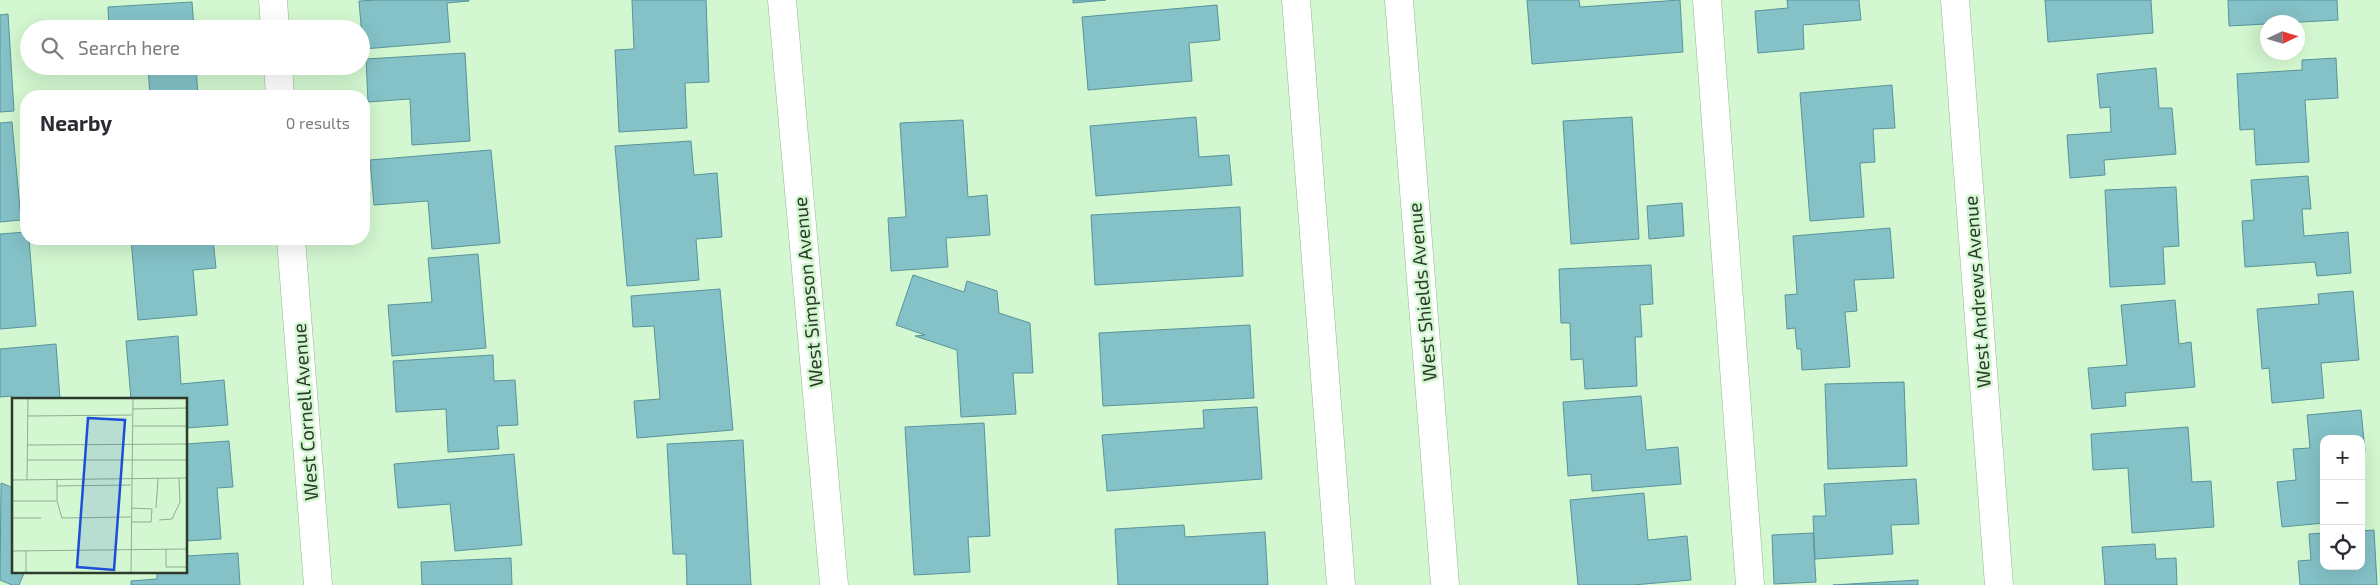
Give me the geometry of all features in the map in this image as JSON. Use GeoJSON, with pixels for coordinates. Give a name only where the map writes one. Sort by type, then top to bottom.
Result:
{"type":"FeatureCollection","features":[{"type":"Feature","properties":{"kind":"street"},"geometry":{"type":"LineString","coordinates":[[273,0],[274,20]]}},
{"type":"Feature","properties":{"kind":"street","name":"West Simpson Avenue"},"geometry":{"type":"LineString","coordinates":[[782,0],[834,585]]}},
{"type":"Feature","properties":{"kind":"street"},"geometry":{"type":"LineString","coordinates":[[1296,0],[1341,585]]}},
{"type":"Feature","properties":{"kind":"street","name":"West Shields Avenue"},"geometry":{"type":"LineString","coordinates":[[1399,0],[1446,585]]}},
{"type":"Feature","properties":{"kind":"street"},"geometry":{"type":"LineString","coordinates":[[1707,0],[1750,585]]}},
{"type":"Feature","properties":{"kind":"street","name":"West Andrews Avenue"},"geometry":{"type":"LineString","coordinates":[[1955,0],[1999,585]]}},
{"type":"Feature","properties":{"kind":"street"},"geometry":{"type":"LineString","coordinates":[[279,75],[280,90]]}},
{"type":"Feature","properties":{"kind":"street","name":"West Cornell Avenue"},"geometry":{"type":"LineString","coordinates":[[291,245],[318,585]]}},
{"type":"Feature","properties":{"kind":"building"},"geometry":{"type":"Polygon","coordinates":[[[469,0],[447,3],[450,42],[370,48],[370,20],[361,20],[359,1],[469,0]]]}},
{"type":"Feature","properties":{"kind":"building"},"geometry":{"type":"Polygon","coordinates":[[[632,0],[706,0],[709,82],[685,83],[687,128],[619,132],[615,50],[634,49],[632,0]]]}},
{"type":"Feature","properties":{"kind":"building"},"geometry":{"type":"Polygon","coordinates":[[[1073,0],[1106,0],[1073,3],[1073,0]]]}},
{"type":"Feature","properties":{"kind":"building"},"geometry":{"type":"Polygon","coordinates":[[[1527,0],[1579,0],[1580,7],[1680,0],[1683,52],[1532,64],[1527,0]]]}},
{"type":"Feature","properties":{"kind":"building"},"geometry":{"type":"Polygon","coordinates":[[[1787,0],[1859,0],[1861,20],[1803,25],[1804,49],[1758,53],[1755,11],[1788,8],[1787,0]]]}},
{"type":"Feature","properties":{"kind":"building"},"geometry":{"type":"Polygon","coordinates":[[[2045,0],[2151,0],[2153,33],[2048,42],[2045,0]]]}},
{"type":"Feature","properties":{"kind":"building"},"geometry":{"type":"Polygon","coordinates":[[[2228,0],[2337,0],[2338,20],[2305,22],[2305,15],[2260,15],[2260,24],[2229,26],[2228,0]]]}},
{"type":"Feature","properties":{"kind":"building"},"geometry":{"type":"Polygon","coordinates":[[[192,2],[193,20],[109,20],[108,7],[192,2]]]}},
{"type":"Feature","properties":{"kind":"building"},"geometry":{"type":"Polygon","coordinates":[[[1217,5],[1220,40],[1189,43],[1192,81],[1088,90],[1082,17],[1217,5]]]}},
{"type":"Feature","properties":{"kind":"building"},"geometry":{"type":"Polygon","coordinates":[[[8,14],[14,111],[0,112],[0,15],[8,14]]]}},
{"type":"Feature","properties":{"kind":"building"},"geometry":{"type":"Polygon","coordinates":[[[465,53],[470,141],[412,145],[410,99],[370,102],[367,75],[370,75],[370,59],[465,53]]]}},
{"type":"Feature","properties":{"kind":"building"},"geometry":{"type":"Polygon","coordinates":[[[2336,58],[2338,98],[2305,100],[2309,162],[2256,165],[2254,129],[2240,130],[2237,74],[2302,70],[2302,60],[2336,58]]]}},
{"type":"Feature","properties":{"kind":"building"},"geometry":{"type":"Polygon","coordinates":[[[2156,68],[2159,108],[2172,108],[2176,154],[2104,160],[2105,175],[2070,178],[2067,135],[2111,132],[2110,107],[2100,108],[2097,74],[2156,68]]]}},
{"type":"Feature","properties":{"kind":"building"},"geometry":{"type":"Polygon","coordinates":[[[149,75],[197,75],[198,90],[150,90],[149,75]]]}},
{"type":"Feature","properties":{"kind":"building"},"geometry":{"type":"Polygon","coordinates":[[[1892,85],[1895,128],[1873,129],[1875,162],[1860,163],[1864,217],[1810,221],[1800,93],[1892,85]]]}},
{"type":"Feature","properties":{"kind":"building"},"geometry":{"type":"Polygon","coordinates":[[[1196,117],[1199,157],[1229,155],[1232,185],[1096,196],[1090,126],[1196,117]]]}},
{"type":"Feature","properties":{"kind":"building"},"geometry":{"type":"Polygon","coordinates":[[[1632,117],[1639,239],[1571,244],[1563,121],[1632,117]]]}},
{"type":"Feature","properties":{"kind":"building"},"geometry":{"type":"Polygon","coordinates":[[[963,120],[968,197],[987,195],[990,235],[946,238],[948,267],[891,271],[888,218],[906,217],[900,123],[963,120]]]}},
{"type":"Feature","properties":{"kind":"building"},"geometry":{"type":"Polygon","coordinates":[[[12,122],[20,220],[0,222],[0,123],[12,122]]]}},
{"type":"Feature","properties":{"kind":"building"},"geometry":{"type":"Polygon","coordinates":[[[691,141],[694,175],[717,173],[722,237],[696,239],[699,280],[627,286],[615,146],[691,141]]]}},
{"type":"Feature","properties":{"kind":"building"},"geometry":{"type":"Polygon","coordinates":[[[491,150],[500,243],[432,249],[428,201],[374,205],[370,160],[491,150]]]}},
{"type":"Feature","properties":{"kind":"building"},"geometry":{"type":"Polygon","coordinates":[[[2308,176],[2311,209],[2302,209],[2304,236],[2348,232],[2351,273],[2317,276],[2315,262],[2245,267],[2242,221],[2254,220],[2251,180],[2308,176]]]}},
{"type":"Feature","properties":{"kind":"building"},"geometry":{"type":"Polygon","coordinates":[[[2176,187],[2179,246],[2163,247],[2165,284],[2110,287],[2105,190],[2176,187]]]}},
{"type":"Feature","properties":{"kind":"building"},"geometry":{"type":"Polygon","coordinates":[[[1682,203],[1684,236],[1649,239],[1647,206],[1682,203]]]}},
{"type":"Feature","properties":{"kind":"building"},"geometry":{"type":"Polygon","coordinates":[[[1240,207],[1243,276],[1095,285],[1091,215],[1240,207]]]}},
{"type":"Feature","properties":{"kind":"building"},"geometry":{"type":"Polygon","coordinates":[[[1890,228],[1894,278],[1854,280],[1857,311],[1845,312],[1850,367],[1802,370],[1801,349],[1797,349],[1795,328],[1787,329],[1785,295],[1797,294],[1793,236],[1890,228]]]}},
{"type":"Feature","properties":{"kind":"building"},"geometry":{"type":"Polygon","coordinates":[[[20,232],[20,245],[29,245],[36,326],[0,329],[0,234],[20,232]]]}},
{"type":"Feature","properties":{"kind":"building"},"geometry":{"type":"Polygon","coordinates":[[[132,245],[214,245],[216,268],[193,270],[197,315],[138,320],[132,245]]]}},
{"type":"Feature","properties":{"kind":"building"},"geometry":{"type":"Polygon","coordinates":[[[478,254],[486,348],[392,356],[388,305],[432,302],[428,258],[478,254]]]}},
{"type":"Feature","properties":{"kind":"building"},"geometry":{"type":"Polygon","coordinates":[[[1651,265],[1653,304],[1640,305],[1642,337],[1635,337],[1637,386],[1585,389],[1583,359],[1571,360],[1570,323],[1561,323],[1559,269],[1651,265]]]}},
{"type":"Feature","properties":{"kind":"building"},"geometry":{"type":"Polygon","coordinates":[[[913,275],[964,292],[967,281],[997,291],[999,313],[1030,323],[1033,373],[1013,373],[1016,414],[961,417],[957,350],[915,336],[925,335],[896,325],[913,275]]]}},
{"type":"Feature","properties":{"kind":"building"},"geometry":{"type":"Polygon","coordinates":[[[720,289],[733,430],[637,438],[634,401],[660,399],[654,326],[633,327],[631,296],[720,289]]]}},
{"type":"Feature","properties":{"kind":"building"},"geometry":{"type":"Polygon","coordinates":[[[2353,291],[2359,360],[2321,363],[2324,398],[2272,403],[2269,368],[2262,369],[2257,309],[2319,304],[2318,294],[2353,291]]]}},
{"type":"Feature","properties":{"kind":"building"},"geometry":{"type":"Polygon","coordinates":[[[2175,300],[2179,344],[2191,342],[2195,387],[2125,393],[2126,406],[2092,409],[2088,368],[2127,365],[2121,305],[2175,300]]]}},
{"type":"Feature","properties":{"kind":"building"},"geometry":{"type":"Polygon","coordinates":[[[1250,325],[1254,398],[1103,406],[1099,333],[1250,325]]]}},
{"type":"Feature","properties":{"kind":"building"},"geometry":{"type":"Polygon","coordinates":[[[178,336],[181,384],[224,380],[228,425],[188,428],[188,398],[131,398],[126,341],[178,336]]]}},
{"type":"Feature","properties":{"kind":"building"},"geometry":{"type":"Polygon","coordinates":[[[56,344],[60,398],[0,397],[0,349],[56,344]]]}},
{"type":"Feature","properties":{"kind":"building"},"geometry":{"type":"Polygon","coordinates":[[[493,355],[494,381],[515,380],[518,425],[497,426],[499,449],[448,452],[446,409],[396,412],[393,361],[493,355]]]}},
{"type":"Feature","properties":{"kind":"building"},"geometry":{"type":"Polygon","coordinates":[[[1904,382],[1907,466],[1828,469],[1825,384],[1904,382]]]}},
{"type":"Feature","properties":{"kind":"building"},"geometry":{"type":"Polygon","coordinates":[[[1641,396],[1646,450],[1678,447],[1681,484],[1592,491],[1591,474],[1568,476],[1563,402],[1641,396]]]}},
{"type":"Feature","properties":{"kind":"building"},"geometry":{"type":"Polygon","coordinates":[[[1257,407],[1262,479],[1107,491],[1102,435],[1204,428],[1203,410],[1257,407]]]}},
{"type":"Feature","properties":{"kind":"building"},"geometry":{"type":"Polygon","coordinates":[[[2361,410],[2363,435],[2320,435],[2320,523],[2282,527],[2277,482],[2296,480],[2293,449],[2310,448],[2307,415],[2361,410]]]}},
{"type":"Feature","properties":{"kind":"building"},"geometry":{"type":"Polygon","coordinates":[[[984,423],[990,536],[968,537],[970,572],[914,575],[905,427],[984,423]]]}},
{"type":"Feature","properties":{"kind":"building"},"geometry":{"type":"Polygon","coordinates":[[[2188,427],[2192,482],[2211,481],[2214,527],[2132,533],[2128,468],[2093,470],[2091,434],[2188,427]]]}},
{"type":"Feature","properties":{"kind":"building"},"geometry":{"type":"Polygon","coordinates":[[[743,440],[751,585],[687,585],[686,554],[673,554],[667,444],[743,440]]]}},
{"type":"Feature","properties":{"kind":"building"},"geometry":{"type":"Polygon","coordinates":[[[229,441],[233,487],[217,488],[221,539],[188,541],[188,444],[229,441]]]}},
{"type":"Feature","properties":{"kind":"building"},"geometry":{"type":"Polygon","coordinates":[[[514,454],[522,545],[455,551],[450,504],[398,508],[394,464],[514,454]]]}},
{"type":"Feature","properties":{"kind":"building"},"geometry":{"type":"Polygon","coordinates":[[[1916,479],[1919,524],[1891,525],[1893,554],[1815,559],[1813,516],[1826,516],[1824,484],[1916,479]]]}},
{"type":"Feature","properties":{"kind":"building"},"geometry":{"type":"Polygon","coordinates":[[[1,483],[12,487],[12,572],[25,572],[19,585],[12,585],[0,580],[1,483]]]}},
{"type":"Feature","properties":{"kind":"building"},"geometry":{"type":"Polygon","coordinates":[[[1644,493],[1648,540],[1687,536],[1691,580],[1633,585],[1578,585],[1570,500],[1644,493]]]}},
{"type":"Feature","properties":{"kind":"building"},"geometry":{"type":"Polygon","coordinates":[[[1184,525],[1185,537],[1265,532],[1268,585],[1118,585],[1115,529],[1184,525]]]}},
{"type":"Feature","properties":{"kind":"building"},"geometry":{"type":"Polygon","coordinates":[[[2374,530],[2377,585],[2300,585],[2298,561],[2311,560],[2309,534],[2320,533],[2320,570],[2365,570],[2365,531],[2374,530]]]}},
{"type":"Feature","properties":{"kind":"building"},"geometry":{"type":"Polygon","coordinates":[[[1813,533],[1816,582],[1774,584],[1772,535],[1813,533]]]}},
{"type":"Feature","properties":{"kind":"building"},"geometry":{"type":"Polygon","coordinates":[[[2155,544],[2156,559],[2176,558],[2177,585],[2105,585],[2102,547],[2155,544]]]}},
{"type":"Feature","properties":{"kind":"building"},"geometry":{"type":"Polygon","coordinates":[[[238,553],[240,585],[131,585],[131,581],[157,579],[157,572],[188,572],[188,556],[238,553]]]}},
{"type":"Feature","properties":{"kind":"building"},"geometry":{"type":"Polygon","coordinates":[[[511,558],[512,585],[422,585],[421,562],[511,558]]]}},
{"type":"Feature","properties":{"kind":"building"},"geometry":{"type":"Polygon","coordinates":[[[1918,580],[1918,585],[1833,585],[1918,580]]]}}]}
